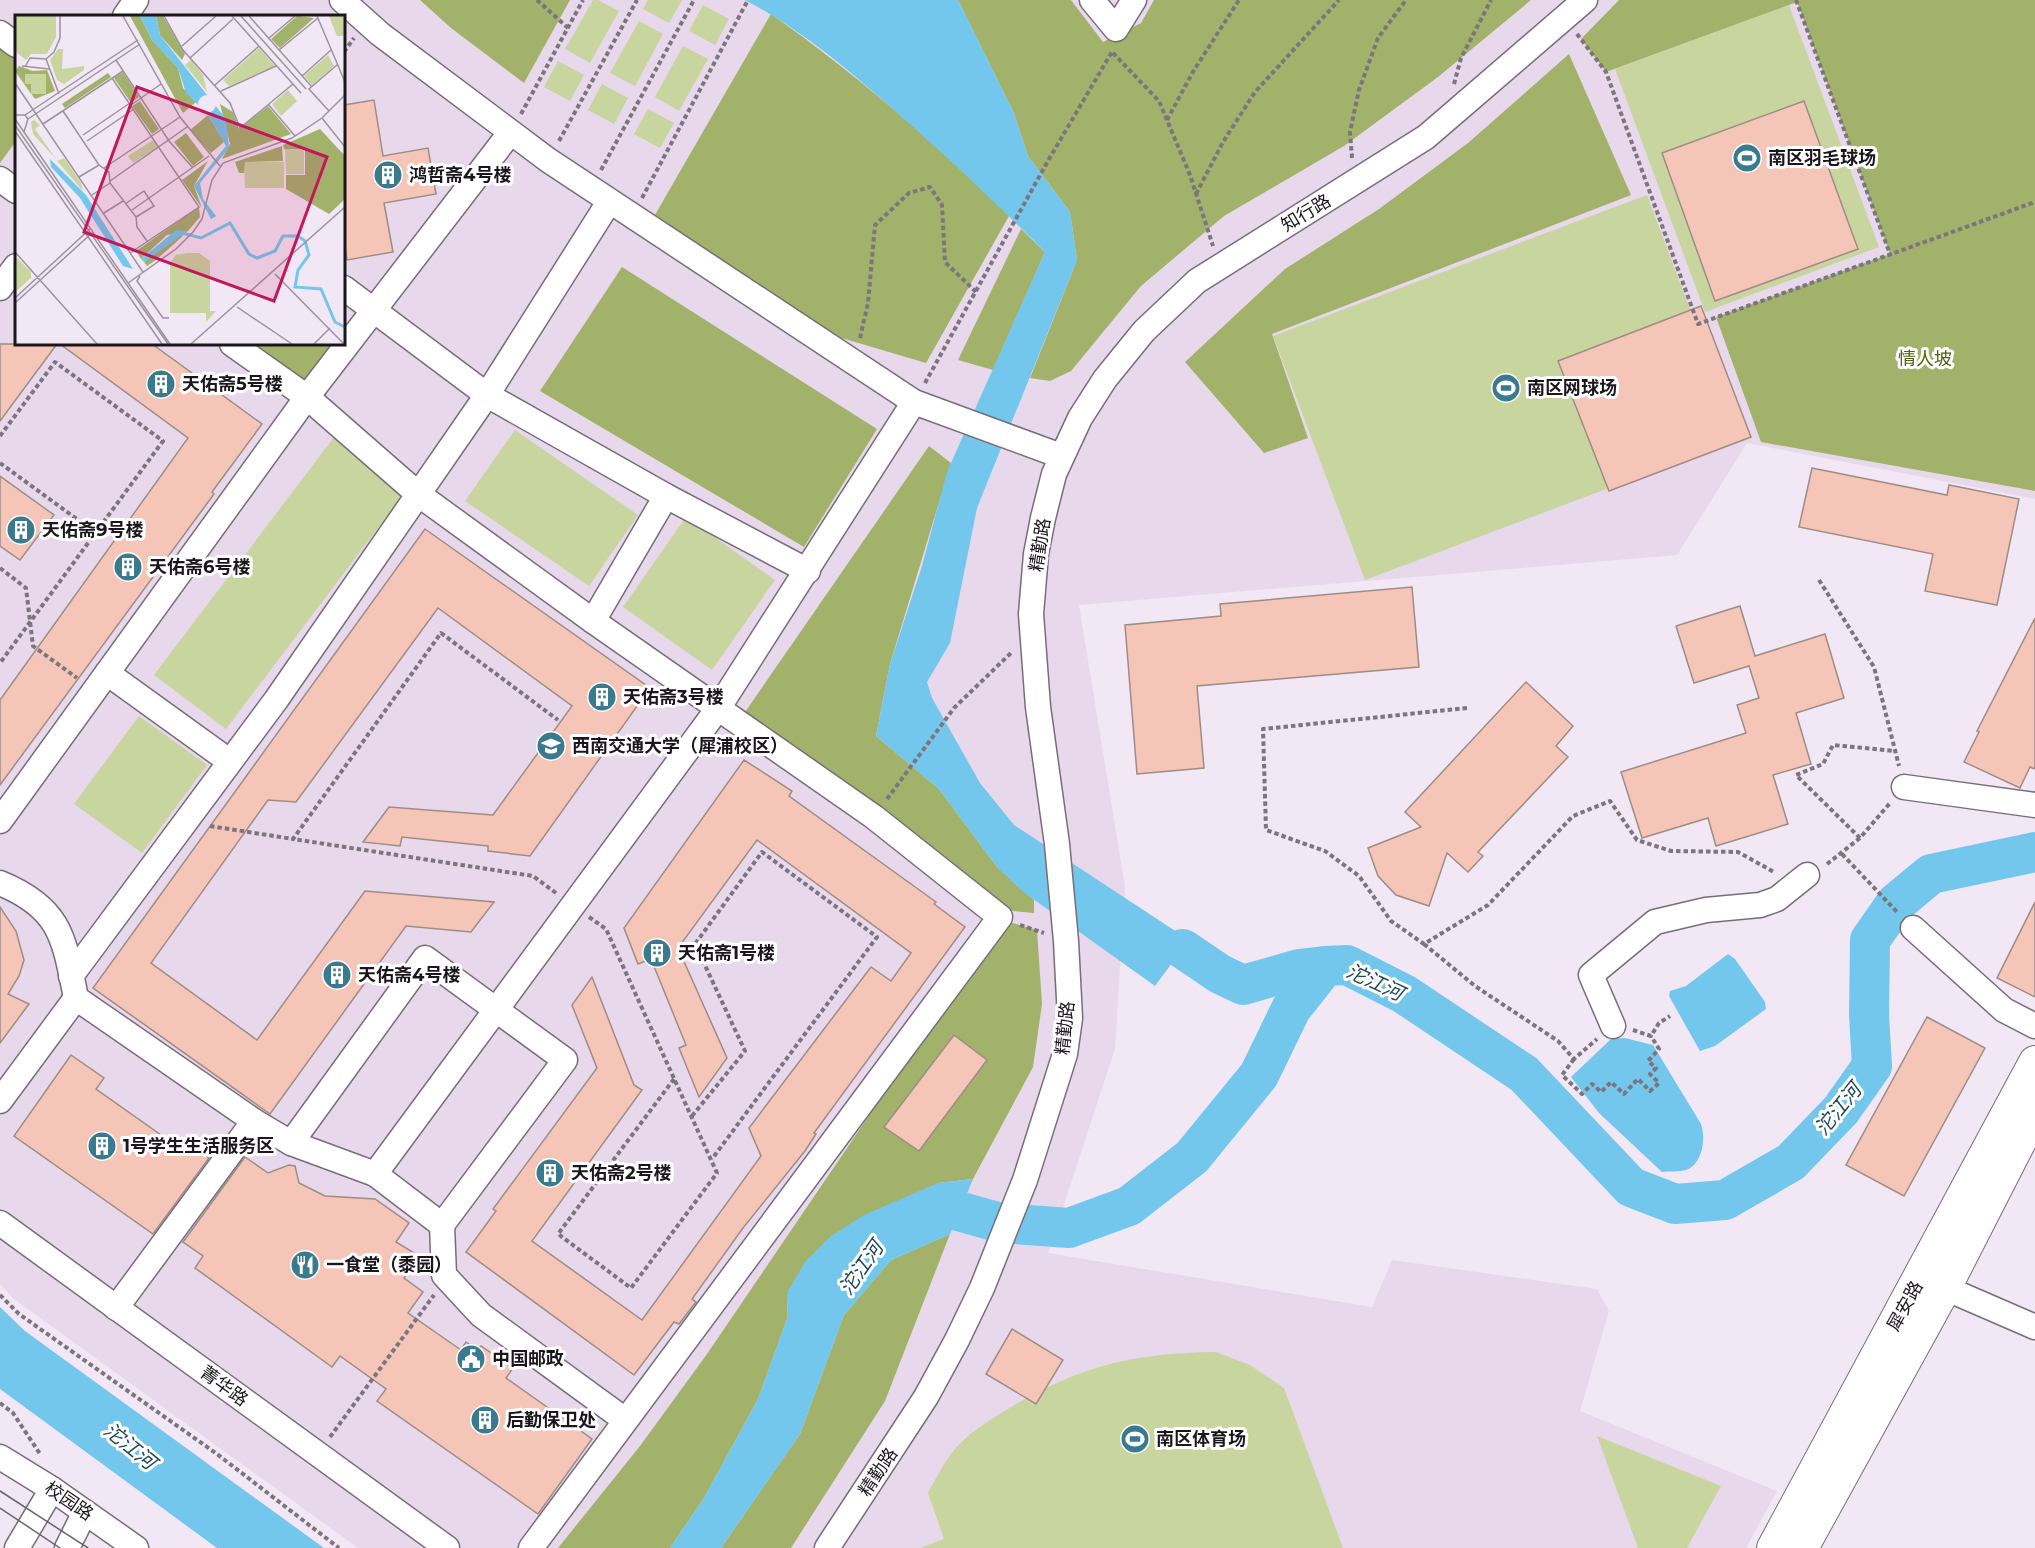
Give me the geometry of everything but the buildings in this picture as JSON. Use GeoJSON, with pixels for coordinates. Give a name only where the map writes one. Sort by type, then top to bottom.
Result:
{"type":"FeatureCollection","features":[{"type":"Feature","properties":{"kind":"main road","name":"犀安路"},"geometry":{"type":"LineString","coordinates":[[1773,1548],[2035,1062]]}},
{"type":"Feature","properties":{"kind":"main road","name":"犀安路"},"geometry":{"type":"LineString","coordinates":[[1802,1548],[1945,1288],[2035,1112]]}},
{"type":"Feature","properties":{"kind":"street"},"geometry":{"type":"LineString","coordinates":[[125,15],[136,0]]}},
{"type":"Feature","properties":{"kind":"street"},"geometry":{"type":"LineString","coordinates":[[342,0],[380,34],[548,160],[914,402],[1061,456]]}},
{"type":"Feature","properties":{"kind":"street"},"geometry":{"type":"LineString","coordinates":[[1092,0],[1116,29],[1134,0]]}},
{"type":"Feature","properties":{"kind":"street","name":"知行路"},"geometry":{"type":"LineString","coordinates":[[1061,456],[1080,418],[1105,379],[1170,303],[1220,265],[1426,137],[1585,0]]}},
{"type":"Feature","properties":{"kind":"street"},"geometry":{"type":"LineString","coordinates":[[0,33],[15,44]]}},
{"type":"Feature","properties":{"kind":"street"},"geometry":{"type":"LineString","coordinates":[[0,821],[308,397],[510,133]]}},
{"type":"Feature","properties":{"kind":"street"},"geometry":{"type":"LineString","coordinates":[[0,1101],[184,822],[276,700],[487,395],[600,195]]}},
{"type":"Feature","properties":{"kind":"street"},"geometry":{"type":"LineString","coordinates":[[0,288],[15,267]]}},
{"type":"Feature","properties":{"kind":"street"},"geometry":{"type":"LineString","coordinates":[[345,289],[487,395],[666,496],[808,571]]}},
{"type":"Feature","properties":{"kind":"street"},"geometry":{"type":"LineString","coordinates":[[233,345],[308,397],[418,494],[594,621],[874,817],[1000,917],[531,1548]]}},
{"type":"Feature","properties":{"kind":"street"},"geometry":{"type":"LineString","coordinates":[[375,1174],[718,707],[808,571],[914,402]]}},
{"type":"Feature","properties":{"kind":"street","name":"精勤路"},"geometry":{"type":"LineString","coordinates":[[827,1548],[926,1397],[982,1288],[1025,1180],[1065,1054],[1070,1018],[1066,941],[1057,844],[1038,707],[1031,632],[1036,554],[1054,474],[1061,456]]}},
{"type":"Feature","properties":{"kind":"street"},"geometry":{"type":"LineString","coordinates":[[594,621],[666,496]]}},
{"type":"Feature","properties":{"kind":"street"},"geometry":{"type":"LineString","coordinates":[[101,681],[229,761]]}},
{"type":"Feature","properties":{"kind":"street"},"geometry":{"type":"LineString","coordinates":[[1904,787],[2035,805]]}},
{"type":"Feature","properties":{"kind":"street"},"geometry":{"type":"LineString","coordinates":[[1613,1026],[1591,975],[1655,922],[1706,910],[1761,905],[1777,899],[1807,875]]}},
{"type":"Feature","properties":{"kind":"street"},"geometry":{"type":"LineString","coordinates":[[0,883],[24,892],[44,909],[62,935],[74,987],[254,1121],[291,1143],[375,1174],[442,1225]]}},
{"type":"Feature","properties":{"kind":"street"},"geometry":{"type":"LineString","coordinates":[[1913,928],[2004,1010],[2035,1026]]}},
{"type":"Feature","properties":{"kind":"street"},"geometry":{"type":"LineString","coordinates":[[291,1143],[425,958],[565,1060],[442,1225],[444,1275],[481,1315],[625,1420]]}},
{"type":"Feature","properties":{"kind":"street"},"geometry":{"type":"LineString","coordinates":[[116,1308],[254,1121]]}},
{"type":"Feature","properties":{"kind":"street","name":"菁华路"},"geometry":{"type":"LineString","coordinates":[[0,1223],[447,1548]]}},
{"type":"Feature","properties":{"kind":"street"},"geometry":{"type":"LineString","coordinates":[[1945,1288],[2035,1327]]}},
{"type":"Feature","properties":{"kind":"street","name":"校园路"},"geometry":{"type":"LineString","coordinates":[[0,1457],[52,1489],[136,1548]]}},
{"type":"Feature","properties":{"kind":"street"},"geometry":{"type":"LineString","coordinates":[[14,1545],[52,1489]]}},
{"type":"Feature","properties":{"kind":"street"},"geometry":{"type":"LineString","coordinates":[[67,1548],[85,1512]]}},
{"type":"Feature","properties":{"kind":"path"},"geometry":{"type":"LineString","coordinates":[[537,0],[568,28]]}},
{"type":"Feature","properties":{"kind":"path"},"geometry":{"type":"LineString","coordinates":[[510,133],[583,0]]}},
{"type":"Feature","properties":{"kind":"path"},"geometry":{"type":"LineString","coordinates":[[548,160],[637,0]]}},
{"type":"Feature","properties":{"kind":"path"},"geometry":{"type":"LineString","coordinates":[[600,195],[694,0]]}},
{"type":"Feature","properties":{"kind":"path"},"geometry":{"type":"LineString","coordinates":[[632,217],[748,0]]}},
{"type":"Feature","properties":{"kind":"path"},"geometry":{"type":"LineString","coordinates":[[1167,121],[1194,70],[1239,0]]}},
{"type":"Feature","properties":{"kind":"path"},"geometry":{"type":"LineString","coordinates":[[1196,194],[1223,142],[1255,92],[1339,0]]}},
{"type":"Feature","properties":{"kind":"path"},"geometry":{"type":"LineString","coordinates":[[1355,183],[1350,132],[1359,90],[1378,38],[1406,0]]}},
{"type":"Feature","properties":{"kind":"path"},"geometry":{"type":"LineString","coordinates":[[1442,123],[1461,58],[1491,0]]}},
{"type":"Feature","properties":{"kind":"path"},"geometry":{"type":"LineString","coordinates":[[1797,1],[1890,254]]}},
{"type":"Feature","properties":{"kind":"path"},"geometry":{"type":"LineString","coordinates":[[1566,18],[1606,72],[1698,324],[2035,202]]}},
{"type":"Feature","properties":{"kind":"path"},"geometry":{"type":"LineString","coordinates":[[914,402],[1048,159],[1113,53],[1116,29]]}},
{"type":"Feature","properties":{"kind":"path"},"geometry":{"type":"LineString","coordinates":[[1113,53],[1159,101],[1196,194],[1220,265]]}},
{"type":"Feature","properties":{"kind":"path"},"geometry":{"type":"LineString","coordinates":[[851,359],[863,329],[868,303],[875,225],[909,194],[930,187],[942,205],[945,262],[976,292]]}},
{"type":"Feature","properties":{"kind":"path"},"geometry":{"type":"LineString","coordinates":[[0,436],[55,362],[163,441],[0,663]]}},
{"type":"Feature","properties":{"kind":"path"},"geometry":{"type":"LineString","coordinates":[[0,463],[96,533]]}},
{"type":"Feature","properties":{"kind":"path"},"geometry":{"type":"LineString","coordinates":[[0,568],[26,588],[33,646],[101,681]]}},
{"type":"Feature","properties":{"kind":"path"},"geometry":{"type":"LineString","coordinates":[[1424,944],[1488,905],[1573,816],[1610,801],[1637,840],[1671,851],[1738,852],[1770,871],[1807,875],[1842,854],[1860,838],[1904,787],[1874,667],[1819,580]]}},
{"type":"Feature","properties":{"kind":"path"},"geometry":{"type":"LineString","coordinates":[[874,817],[954,708],[1031,632]]}},
{"type":"Feature","properties":{"kind":"path"},"geometry":{"type":"LineString","coordinates":[[292,839],[441,633],[558,720]]}},
{"type":"Feature","properties":{"kind":"path"},"geometry":{"type":"LineString","coordinates":[[1467,708],[1263,729],[1266,830],[1325,851],[1359,876],[1391,921],[1424,944],[1475,986],[1558,1041],[1574,1059]]}},
{"type":"Feature","properties":{"kind":"path"},"geometry":{"type":"LineString","coordinates":[[1860,838],[1796,775],[1823,764],[1833,745],[1895,751]]}},
{"type":"Feature","properties":{"kind":"path"},"geometry":{"type":"LineString","coordinates":[[184,822],[533,876]]}},
{"type":"Feature","properties":{"kind":"path"},"geometry":{"type":"LineString","coordinates":[[692,1116],[746,1052],[695,944],[762,852],[877,936],[711,1160]]}},
{"type":"Feature","properties":{"kind":"path"},"geometry":{"type":"LineString","coordinates":[[1842,854],[1913,928]]}},
{"type":"Feature","properties":{"kind":"path"},"geometry":{"type":"LineString","coordinates":[[1000,917],[1066,941]]}},
{"type":"Feature","properties":{"kind":"path"},"geometry":{"type":"LineString","coordinates":[[606,929],[692,1116],[717,1173],[632,1288],[558,1234],[674,1078]]}},
{"type":"Feature","properties":{"kind":"path"},"geometry":{"type":"LineString","coordinates":[[1651,1036],[1659,1023],[1670,1016]]}},
{"type":"Feature","properties":{"kind":"path"},"geometry":{"type":"LineString","coordinates":[[1613,1026],[1651,1036],[1659,1049],[1648,1060],[1656,1068],[1650,1074],[1659,1083],[1650,1091],[1638,1079],[1624,1094],[1611,1082],[1601,1092],[1592,1084],[1582,1094],[1562,1076],[1574,1059],[1613,1026]]}},
{"type":"Feature","properties":{"kind":"path"},"geometry":{"type":"LineString","coordinates":[[318,1454],[447,1278]]}},
{"type":"Feature","properties":{"kind":"path"},"geometry":{"type":"LineString","coordinates":[[0,1295],[19,1314],[217,1454],[339,1548]]}},
{"type":"Feature","properties":{"kind":"path"},"geometry":{"type":"LineString","coordinates":[[0,1403],[13,1413],[43,1458]]}},
{"type":"Feature","properties":{"kind":"shaded area","name":"西南交通大学（犀浦校区）"},"geometry":{"type":"Polygon","coordinates":[[[0,0],[2035,0],[2035,499],[1747,443],[1677,555],[1079,605],[1125,887],[1115,1049],[1048,1253],[1372,1307],[1392,1260],[1597,1289],[1609,1311],[1580,1411],[1777,1491],[1746,1548],[358,1548],[14,1299],[0,1284],[0,0]]]}},
{"type":"Feature","properties":{"kind":"green space"},"geometry":{"type":"Polygon","coordinates":[[[420,0],[570,0],[524,83],[451,28],[420,0]]]}},
{"type":"Feature","properties":{"kind":"green space"},"geometry":{"type":"Polygon","coordinates":[[[593,0],[598,0],[619,11],[590,63],[565,49],[593,0]]]}},
{"type":"Feature","properties":{"kind":"green space"},"geometry":{"type":"Polygon","coordinates":[[[648,0],[682,0],[669,23],[643,9],[648,0]]]}},
{"type":"Feature","properties":{"kind":"green space"},"geometry":{"type":"Polygon","coordinates":[[[958,0],[1071,0],[1103,42],[1141,23],[1154,0],[1531,0],[1438,77],[1344,146],[1224,216],[1141,286],[1071,371],[1050,381],[1030,378],[1077,260],[1070,212],[1028,156],[1013,111],[958,0]]]}},
{"type":"Feature","properties":{"kind":"green space","name":"情人坡"},"geometry":{"type":"Polygon","coordinates":[[[1619,0],[2035,0],[2035,491],[1761,442],[1716,317],[1890,254],[1797,2],[1606,72],[1581,39],[1619,0]]]}},
{"type":"Feature","properties":{"kind":"green space"},"geometry":{"type":"Polygon","coordinates":[[[703,5],[729,19],[715,45],[689,31],[703,5]]]}},
{"type":"Feature","properties":{"kind":"green space","name":"南区羽毛球场"},"geometry":{"type":"Polygon","coordinates":[[[1789,5],[1879,247],[1705,312],[1615,69],[1789,5]]]}},
{"type":"Feature","properties":{"kind":"green space"},"geometry":{"type":"Polygon","coordinates":[[[771,14],[834,60],[894,110],[1009,216],[926,363],[828,334],[652,220],[771,14]]]}},
{"type":"Feature","properties":{"kind":"green space"},"geometry":{"type":"Polygon","coordinates":[[[639,21],[663,34],[635,86],[610,73],[639,21]]]}},
{"type":"Feature","properties":{"kind":"green space"},"geometry":{"type":"Polygon","coordinates":[[[0,44],[15,55],[15,142],[0,163],[0,44]]]}},
{"type":"Feature","properties":{"kind":"green space"},"geometry":{"type":"Polygon","coordinates":[[[683,46],[708,59],[679,111],[655,97],[683,46]]]}},
{"type":"Feature","properties":{"kind":"green space"},"geometry":{"type":"Polygon","coordinates":[[[1569,54],[1631,195],[1272,334],[1308,438],[1264,453],[1185,362],[1285,269],[1379,209],[1468,143],[1569,54]]]}},
{"type":"Feature","properties":{"kind":"green space"},"geometry":{"type":"Polygon","coordinates":[[[558,61],[584,75],[570,101],[544,87],[558,61]]]}},
{"type":"Feature","properties":{"kind":"green space"},"geometry":{"type":"Polygon","coordinates":[[[602,84],[628,98],[614,124],[588,110],[602,84]]]}},
{"type":"Feature","properties":{"kind":"green space"},"geometry":{"type":"Polygon","coordinates":[[[648,109],[674,123],[660,148],[634,134],[648,109]]]}},
{"type":"Feature","properties":{"kind":"green space","name":"南区网球场"},"geometry":{"type":"Polygon","coordinates":[[[1647,195],[1739,439],[1365,580],[1273,336],[1647,195]]]}},
{"type":"Feature","properties":{"kind":"green space"},"geometry":{"type":"Polygon","coordinates":[[[1021,229],[1045,252],[993,370],[958,360],[1021,229]]]}},
{"type":"Feature","properties":{"kind":"green space"},"geometry":{"type":"Polygon","coordinates":[[[622,267],[877,429],[804,547],[540,391],[622,267]]]}},
{"type":"Feature","properties":{"kind":"green space"},"geometry":{"type":"Polygon","coordinates":[[[241,345],[339,345],[306,391],[241,345]]]}},
{"type":"Feature","properties":{"kind":"green space"},"geometry":{"type":"Polygon","coordinates":[[[515,430],[638,515],[589,586],[465,501],[515,430]]]}},
{"type":"Feature","properties":{"kind":"green space"},"geometry":{"type":"Polygon","coordinates":[[[334,437],[406,491],[226,729],[154,675],[334,437]]]}},
{"type":"Feature","properties":{"kind":"green space"},"geometry":{"type":"Polygon","coordinates":[[[929,446],[951,463],[890,664],[876,736],[939,789],[997,867],[1034,900],[1034,913],[1004,910],[966,875],[910,831],[743,715],[929,446]]]}},
{"type":"Feature","properties":{"kind":"green space"},"geometry":{"type":"Polygon","coordinates":[[[686,517],[775,580],[712,670],[623,607],[686,517]]]}},
{"type":"Feature","properties":{"kind":"green space"},"geometry":{"type":"Polygon","coordinates":[[[139,716],[207,765],[142,853],[74,804],[139,716]]]}},
{"type":"Feature","properties":{"kind":"green space"},"geometry":{"type":"Polygon","coordinates":[[[1002,920],[1037,930],[1042,1004],[1033,1067],[973,1179],[938,1183],[788,1291],[787,1319],[758,1399],[704,1498],[670,1548],[558,1548],[640,1446],[707,1354],[1002,920]]]}},
{"type":"Feature","properties":{"kind":"green space"},"geometry":{"type":"Polygon","coordinates":[[[950,1234],[885,1401],[791,1548],[721,1548],[800,1434],[844,1315],[891,1260],[950,1234]]]}},
{"type":"Feature","properties":{"kind":"green space","name":"南区体育场"},"geometry":{"type":"Polygon","coordinates":[[[1216,1352],[1250,1365],[1284,1388],[1343,1548],[920,1548],[944,1539],[928,1493],[951,1454],[963,1441],[985,1424],[1034,1394],[1083,1372],[1159,1355],[1216,1352]]]}},
{"type":"Feature","properties":{"kind":"green space"},"geometry":{"type":"Polygon","coordinates":[[[1597,1436],[1721,1486],[1687,1548],[1638,1548],[1597,1436]]]}},
{"type":"Feature","properties":{"kind":"water"},"geometry":{"type":"Polygon","coordinates":[[[745,0],[958,0],[1013,111],[1028,156],[1070,212],[1077,260],[977,508],[950,643],[927,682],[932,698],[980,783],[1014,825],[1189,940],[1155,986],[1022,891],[997,867],[939,789],[876,736],[890,664],[922,566],[947,472],[1045,252],[946,157],[852,74],[801,34],[745,0]]]}},
{"type":"Feature","properties":{"kind":"water"},"geometry":{"type":"Polygon","coordinates":[[[1728,954],[1735,959],[1765,1002],[1766,1009],[1715,1046],[1700,1051],[1669,996],[1670,991],[1686,986],[1728,954]]]}},
{"type":"Feature","properties":{"kind":"water"},"geometry":{"type":"Polygon","coordinates":[[[1625,1038],[1653,1045],[1701,1124],[1702,1150],[1692,1167],[1686,1170],[1662,1172],[1599,1113],[1571,1077],[1611,1039],[1625,1038]]]}},
{"type":"Feature","properties":{"kind":"water"},"geometry":{"type":"Polygon","coordinates":[[[973,1179],[950,1234],[891,1260],[844,1315],[800,1434],[721,1548],[670,1548],[704,1498],[758,1399],[787,1319],[788,1291],[805,1262],[831,1236],[864,1215],[938,1183],[973,1179]]]}},
{"type":"Feature","properties":{"kind":"water"},"geometry":{"type":"Polygon","coordinates":[[[0,1307],[25,1331],[324,1548],[217,1548],[0,1389],[0,1307]]]}},
{"type":"Feature","properties":{"kind":"waterway","name":"沱江河"},"geometry":{"type":"LineString","coordinates":[[909,1223],[951,1209],[1001,1223],[1069,1228],[1129,1206],[1192,1157],[1259,1075],[1291,1009],[1325,966],[1347,965],[1404,994],[1524,1074],[1631,1187],[1675,1204],[1725,1200],[1791,1162],[1841,1110],[1872,1066],[1869,1015],[1870,940],[1896,903],[1931,874],[2035,852]]}},
{"type":"Feature","properties":{"kind":"waterway"},"geometry":{"type":"LineString","coordinates":[[1183,949],[1220,974],[1243,985],[1299,969],[1325,966]]}},
{"type":"Feature","properties":{"kind":"tram line"},"geometry":{"type":"LineString","coordinates":[[0,1491],[88,1548]]}},
{"type":"Feature","properties":{"kind":"tram line"},"geometry":{"type":"LineString","coordinates":[[0,1508],[60,1548]]}},
{"type":"Feature","properties":{"kind":"place","name":"南区羽毛球场"},"geometry":{"type":"Point","coordinates":[1747,158]}},
{"type":"Feature","properties":{"kind":"place","name":"鸿哲斋4号楼"},"geometry":{"type":"Point","coordinates":[388,175]}},
{"type":"Feature","properties":{"kind":"place","name":"天佑斋5号楼"},"geometry":{"type":"Point","coordinates":[161,384]}},
{"type":"Feature","properties":{"kind":"place","name":"南区网球场"},"geometry":{"type":"Point","coordinates":[1506,388]}},
{"type":"Feature","properties":{"kind":"place","name":"天佑斋9号楼"},"geometry":{"type":"Point","coordinates":[21,530]}},
{"type":"Feature","properties":{"kind":"place","name":"天佑斋6号楼"},"geometry":{"type":"Point","coordinates":[128,567]}},
{"type":"Feature","properties":{"kind":"place","name":"天佑斋3号楼"},"geometry":{"type":"Point","coordinates":[602,697]}},
{"type":"Feature","properties":{"kind":"place","name":"西南交通大学（犀浦校区）"},"geometry":{"type":"Point","coordinates":[551,746]}},
{"type":"Feature","properties":{"kind":"place","name":"天佑斋1号楼"},"geometry":{"type":"Point","coordinates":[657,953]}},
{"type":"Feature","properties":{"kind":"place","name":"天佑斋4号楼"},"geometry":{"type":"Point","coordinates":[337,975]}},
{"type":"Feature","properties":{"kind":"place","name":"1号学生生活服务区"},"geometry":{"type":"Point","coordinates":[102,1146]}},
{"type":"Feature","properties":{"kind":"place","name":"天佑斋2号楼"},"geometry":{"type":"Point","coordinates":[550,1173]}},
{"type":"Feature","properties":{"kind":"place","name":"一食堂（黍园）"},"geometry":{"type":"Point","coordinates":[305,1265]}},
{"type":"Feature","properties":{"kind":"place","name":"中国邮政"},"geometry":{"type":"Point","coordinates":[471,1359]}},
{"type":"Feature","properties":{"kind":"place","name":"后勤保卫处"},"geometry":{"type":"Point","coordinates":[485,1420]}},
{"type":"Feature","properties":{"kind":"place","name":"南区体育场"},"geometry":{"type":"Point","coordinates":[1135,1439]}}]}
